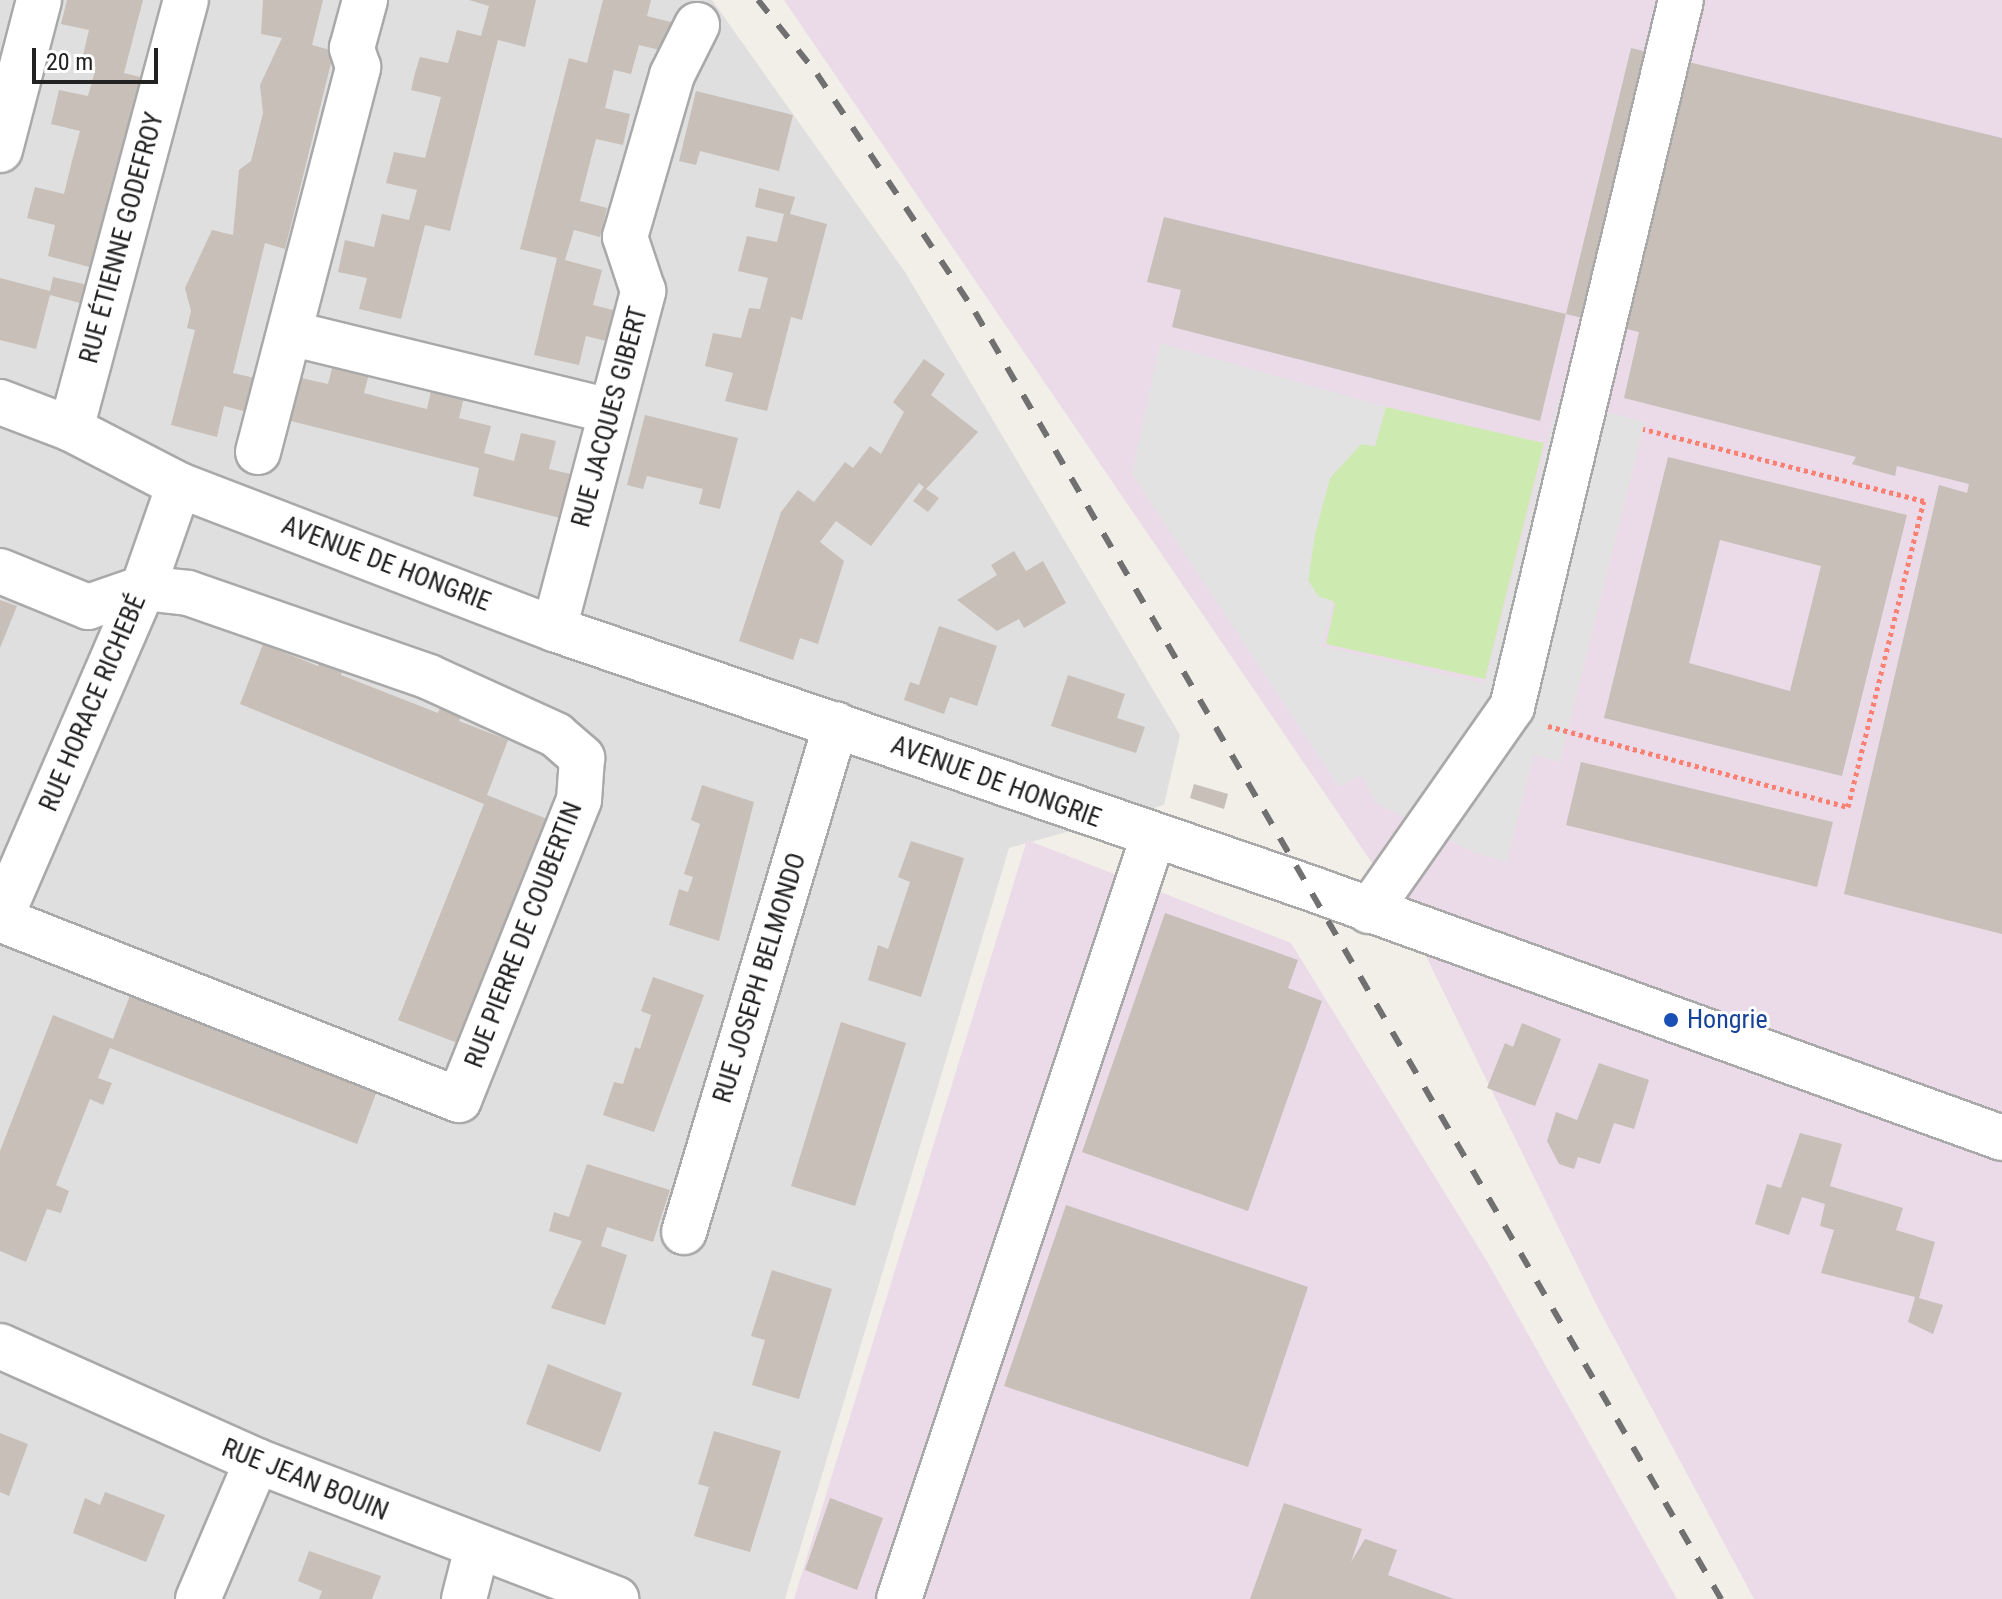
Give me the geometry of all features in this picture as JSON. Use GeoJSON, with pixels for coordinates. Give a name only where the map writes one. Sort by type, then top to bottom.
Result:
{"type":"FeatureCollection","features":[{"type":"Feature","properties":{"kind":"street"},"geometry":{"type":"LineString","coordinates":[[0,150],[39,0]]}},
{"type":"Feature","properties":{"kind":"street","name":"RUE ÉTIENNE GODEFROY"},"geometry":{"type":"LineString","coordinates":[[71,429],[186,0]]}},
{"type":"Feature","properties":{"kind":"street"},"geometry":{"type":"LineString","coordinates":[[258,452],[358,67],[352,48],[365,0]]}},
{"type":"Feature","properties":{"kind":"street"},"geometry":{"type":"LineString","coordinates":[[1369,911],[1512,707],[1681,0]]}},
{"type":"Feature","properties":{"kind":"street","name":"RUE JACQUES GIBERT"},"geometry":{"type":"LineString","coordinates":[[554,629],[643,291],[625,237],[672,75],[697,25]]}},
{"type":"Feature","properties":{"kind":"street"},"geometry":{"type":"LineString","coordinates":[[290,333],[611,411]]}},
{"type":"Feature","properties":{"kind":"street","name":"AVENUE DE HONGRIE"},"geometry":{"type":"LineString","coordinates":[[0,402],[71,429],[179,485],[554,629],[836,724],[1369,911],[2002,1138]]}},
{"type":"Feature","properties":{"kind":"street","name":"RUE HORACE RICHEBÉ"},"geometry":{"type":"LineString","coordinates":[[0,919],[143,588],[179,485]]}},
{"type":"Feature","properties":{"kind":"street","name":"RUE PIERRE DE COUBERTIN"},"geometry":{"type":"LineString","coordinates":[[0,571],[88,607],[143,588],[188,593],[429,677],[556,735],[582,758],[579,800],[459,1100],[0,919]]}},
{"type":"Feature","properties":{"kind":"street","name":"RUE JOSEPH BELMONDO"},"geometry":{"type":"LineString","coordinates":[[684,1232],[836,724]]}},
{"type":"Feature","properties":{"kind":"street"},"geometry":{"type":"LineString","coordinates":[[899,1599],[1153,837]]}},
{"type":"Feature","properties":{"kind":"street","name":"RUE JEAN BOUIN"},"geometry":{"type":"LineString","coordinates":[[0,1346],[257,1461],[616,1599]]}},
{"type":"Feature","properties":{"kind":"street"},"geometry":{"type":"LineString","coordinates":[[198,1599],[257,1461]]}},
{"type":"Feature","properties":{"kind":"street"},"geometry":{"type":"LineString","coordinates":[[464,1599],[477,1548]]}},
{"type":"Feature","properties":{"kind":"path"},"geometry":{"type":"LineString","coordinates":[[1512,707],[1566,736],[1848,807],[1924,501],[1643,429]]}},
{"type":"Feature","properties":{"kind":"shaded area"},"geometry":{"type":"Polygon","coordinates":[[[0,0],[712,0],[905,272],[1180,735],[1164,805],[1009,848],[785,1599],[0,1599],[0,0]]]}},
{"type":"Feature","properties":{"kind":"shaded area"},"geometry":{"type":"Polygon","coordinates":[[[784,0],[2002,0],[2002,1599],[1754,1599],[1597,1306],[1402,907],[784,0]]]}},
{"type":"Feature","properties":{"kind":"shaded area"},"geometry":{"type":"Polygon","coordinates":[[[1160,343],[1386,407],[1374,446],[1361,444],[1330,478],[1315,534],[1308,580],[1318,596],[1333,601],[1321,646],[1485,684],[1558,400],[1645,422],[1560,762],[1534,754],[1507,862],[1475,853],[1375,802],[1362,775],[1339,787],[1132,474],[1160,343]]]}},
{"type":"Feature","properties":{"kind":"shaded area"},"geometry":{"type":"Polygon","coordinates":[[[1027,840],[1291,943],[1488,1263],[1677,1599],[794,1599],[1027,840]]]}},
{"type":"Feature","properties":{"kind":"green space"},"geometry":{"type":"Polygon","coordinates":[[[1386,407],[1544,443],[1485,679],[1326,644],[1335,603],[1318,597],[1308,580],[1315,534],[1330,478],[1361,444],[1375,446],[1386,407]]]}},
{"type":"Feature","properties":{"kind":"building"},"geometry":{"type":"Polygon","coordinates":[[[67,0],[143,0],[124,73],[140,77],[93,268],[48,256],[55,225],[27,218],[35,187],[64,194],[80,131],[51,124],[59,90],[88,96],[96,67],[81,64],[89,30],[61,24],[67,0]]]}},
{"type":"Feature","properties":{"kind":"building"},"geometry":{"type":"Polygon","coordinates":[[[263,0],[323,0],[312,45],[334,51],[285,249],[265,243],[233,373],[259,379],[251,413],[224,406],[217,437],[171,425],[195,330],[187,328],[191,311],[185,288],[212,230],[233,235],[239,170],[251,161],[263,113],[260,85],[282,38],[261,34],[263,0]]]}},
{"type":"Feature","properties":{"kind":"building"},"geometry":{"type":"Polygon","coordinates":[[[469,0],[536,0],[525,47],[498,40],[450,231],[425,225],[401,319],[359,309],[367,278],[338,272],[345,240],[374,247],[382,214],[409,220],[417,190],[386,183],[394,152],[425,158],[441,97],[411,90],[415,73],[420,57],[448,63],[457,30],[481,36],[489,6],[469,0]]]}},
{"type":"Feature","properties":{"kind":"building"},"geometry":{"type":"Polygon","coordinates":[[[603,0],[651,0],[647,16],[675,23],[668,52],[639,45],[631,74],[614,70],[605,108],[630,114],[623,145],[596,139],[580,201],[607,208],[600,237],[574,230],[565,260],[602,270],[593,305],[621,312],[614,343],[586,336],[579,365],[534,355],[557,258],[520,249],[569,58],[587,63],[603,0]]]}},
{"type":"Feature","properties":{"kind":"building"},"geometry":{"type":"Polygon","coordinates":[[[1631,48],[2002,138],[2002,934],[1844,894],[1939,485],[1967,493],[1969,484],[1897,466],[1895,476],[1852,464],[1856,457],[1624,398],[1639,332],[1566,314],[1631,48]]]}},
{"type":"Feature","properties":{"kind":"building"},"geometry":{"type":"Polygon","coordinates":[[[696,91],[793,115],[779,171],[700,151],[696,165],[679,161],[696,91]]]}},
{"type":"Feature","properties":{"kind":"building"},"geometry":{"type":"Polygon","coordinates":[[[759,188],[795,197],[790,214],[827,224],[802,320],[791,317],[767,411],[725,401],[733,373],[705,366],[713,333],[741,338],[749,308],[760,309],[768,278],[738,271],[747,236],[777,242],[784,214],[755,207],[759,188]]]}},
{"type":"Feature","properties":{"kind":"building"},"geometry":{"type":"Polygon","coordinates":[[[1164,217],[1566,314],[1540,421],[1172,327],[1181,290],[1147,282],[1164,217]]]}},
{"type":"Feature","properties":{"kind":"building"},"geometry":{"type":"Polygon","coordinates":[[[53,277],[88,285],[84,304],[50,295],[36,349],[0,340],[0,278],[50,291],[53,277]]]}},
{"type":"Feature","properties":{"kind":"building"},"geometry":{"type":"Polygon","coordinates":[[[335,357],[371,366],[364,393],[394,401],[427,409],[433,382],[466,389],[459,418],[491,426],[484,453],[514,461],[521,433],[556,441],[549,469],[579,476],[568,520],[473,496],[479,468],[287,420],[297,377],[328,384],[335,357]]]}},
{"type":"Feature","properties":{"kind":"building"},"geometry":{"type":"Polygon","coordinates":[[[924,359],[945,374],[931,395],[978,432],[926,489],[939,498],[928,512],[913,501],[924,487],[919,483],[871,546],[836,521],[820,542],[844,561],[818,644],[800,638],[793,660],[739,641],[781,512],[798,490],[814,502],[845,462],[853,468],[870,446],[881,454],[904,412],[893,402],[924,359]]]}},
{"type":"Feature","properties":{"kind":"building"},"geometry":{"type":"Polygon","coordinates":[[[645,415],[738,438],[720,509],[699,504],[703,489],[647,476],[643,489],[627,485],[645,415]]]}},
{"type":"Feature","properties":{"kind":"building"},"geometry":{"type":"Polygon","coordinates":[[[1668,457],[1907,515],[1842,776],[1604,718],[1668,457]],[[1720,540],[1689,663],[1790,691],[1821,566],[1720,540]]]}},
{"type":"Feature","properties":{"kind":"building"},"geometry":{"type":"Polygon","coordinates":[[[1014,551],[1026,571],[1043,561],[1066,603],[1024,628],[1019,619],[997,631],[957,600],[997,575],[991,565],[1014,551]]]}},
{"type":"Feature","properties":{"kind":"building"},"geometry":{"type":"Polygon","coordinates":[[[0,600],[17,606],[0,648],[0,600]]]}},
{"type":"Feature","properties":{"kind":"building"},"geometry":{"type":"Polygon","coordinates":[[[939,626],[997,646],[977,706],[950,697],[944,714],[904,700],[910,682],[919,685],[939,626]]]}},
{"type":"Feature","properties":{"kind":"building"},"geometry":{"type":"Polygon","coordinates":[[[263,644],[318,666],[324,653],[346,662],[341,675],[438,713],[442,702],[463,711],[459,721],[508,740],[487,795],[547,819],[530,862],[543,867],[534,889],[522,884],[460,1044],[398,1020],[484,804],[240,704],[263,644]]]}},
{"type":"Feature","properties":{"kind":"building"},"geometry":{"type":"Polygon","coordinates":[[[1068,675],[1125,694],[1117,718],[1145,727],[1136,753],[1051,726],[1068,675]]]}},
{"type":"Feature","properties":{"kind":"building"},"geometry":{"type":"Polygon","coordinates":[[[1581,762],[1833,822],[1817,887],[1566,825],[1581,762]]]}},
{"type":"Feature","properties":{"kind":"building"},"geometry":{"type":"Polygon","coordinates":[[[1194,784],[1228,794],[1224,809],[1190,798],[1194,784]]]}},
{"type":"Feature","properties":{"kind":"building"},"geometry":{"type":"Polygon","coordinates":[[[702,785],[754,802],[719,941],[669,925],[679,889],[688,892],[693,877],[684,874],[700,824],[691,820],[702,785]]]}},
{"type":"Feature","properties":{"kind":"building"},"geometry":{"type":"Polygon","coordinates":[[[911,841],[964,858],[921,997],[868,980],[878,945],[888,949],[910,882],[898,877],[911,841]]]}},
{"type":"Feature","properties":{"kind":"building"},"geometry":{"type":"Polygon","coordinates":[[[1165,913],[1298,960],[1288,988],[1322,1001],[1248,1211],[1082,1152],[1165,913]]]}},
{"type":"Feature","properties":{"kind":"building"},"geometry":{"type":"Polygon","coordinates":[[[653,977],[704,995],[654,1132],[603,1115],[614,1082],[623,1084],[635,1047],[640,1049],[651,1015],[641,1011],[653,977]]]}},
{"type":"Feature","properties":{"kind":"building"},"geometry":{"type":"Polygon","coordinates":[[[133,988],[380,1083],[357,1144],[110,1048],[98,1078],[112,1083],[103,1105],[90,1099],[56,1185],[69,1191],[61,1213],[47,1209],[26,1262],[0,1251],[0,1151],[53,1015],[113,1039],[133,988]]]}},
{"type":"Feature","properties":{"kind":"building"},"geometry":{"type":"Polygon","coordinates":[[[841,1022],[906,1043],[855,1206],[791,1186],[841,1022]]]}},
{"type":"Feature","properties":{"kind":"building"},"geometry":{"type":"Polygon","coordinates":[[[1522,1023],[1561,1039],[1535,1106],[1487,1088],[1505,1043],[1513,1047],[1522,1023]]]}},
{"type":"Feature","properties":{"kind":"building"},"geometry":{"type":"Polygon","coordinates":[[[1599,1063],[1649,1080],[1634,1129],[1614,1123],[1600,1164],[1578,1157],[1574,1169],[1559,1164],[1547,1141],[1556,1112],[1577,1120],[1599,1063]]]}},
{"type":"Feature","properties":{"kind":"building"},"geometry":{"type":"Polygon","coordinates":[[[1800,1133],[1842,1144],[1830,1186],[1903,1208],[1896,1230],[1935,1242],[1919,1298],[1943,1305],[1933,1334],[1908,1322],[1915,1297],[1821,1273],[1834,1230],[1820,1226],[1825,1204],[1802,1197],[1789,1235],[1755,1224],[1767,1184],[1781,1188],[1800,1133]]]}},
{"type":"Feature","properties":{"kind":"building"},"geometry":{"type":"Polygon","coordinates":[[[587,1164],[670,1190],[653,1242],[607,1227],[601,1246],[627,1255],[605,1325],[551,1308],[582,1241],[549,1231],[554,1212],[569,1217],[587,1164]]]}},
{"type":"Feature","properties":{"kind":"building"},"geometry":{"type":"Polygon","coordinates":[[[1066,1205],[1308,1287],[1248,1467],[1004,1386],[1066,1205]]]}},
{"type":"Feature","properties":{"kind":"building"},"geometry":{"type":"Polygon","coordinates":[[[772,1270],[832,1289],[799,1399],[752,1385],[765,1340],[751,1336],[772,1270]]]}},
{"type":"Feature","properties":{"kind":"building"},"geometry":{"type":"Polygon","coordinates":[[[548,1364],[622,1393],[600,1452],[526,1424],[548,1364]]]}},
{"type":"Feature","properties":{"kind":"building"},"geometry":{"type":"Polygon","coordinates":[[[714,1431],[781,1451],[750,1552],[694,1536],[709,1487],[698,1484],[714,1431]]]}},
{"type":"Feature","properties":{"kind":"building"},"geometry":{"type":"Polygon","coordinates":[[[0,1433],[28,1444],[9,1496],[0,1492],[0,1433]]]}},
{"type":"Feature","properties":{"kind":"building"},"geometry":{"type":"Polygon","coordinates":[[[105,1492],[165,1515],[146,1562],[73,1533],[85,1498],[100,1505],[105,1492]]]}},
{"type":"Feature","properties":{"kind":"building"},"geometry":{"type":"Polygon","coordinates":[[[830,1498],[883,1518],[857,1590],[805,1570],[830,1498]]]}},
{"type":"Feature","properties":{"kind":"building"},"geometry":{"type":"Polygon","coordinates":[[[1284,1503],[1362,1529],[1351,1562],[1365,1539],[1397,1550],[1388,1575],[1454,1599],[1250,1599],[1284,1503]]]}},
{"type":"Feature","properties":{"kind":"building"},"geometry":{"type":"Polygon","coordinates":[[[309,1551],[381,1576],[372,1599],[319,1599],[322,1591],[298,1581],[309,1551]]]}},
{"type":"Feature","properties":{"kind":"railway"},"geometry":{"type":"LineString","coordinates":[[758,0],[817,74],[975,312],[1721,1599]]}},
{"type":"Feature","properties":{"kind":"place","name":"Hongrie"},"geometry":{"type":"Point","coordinates":[1671,1020]}}]}
